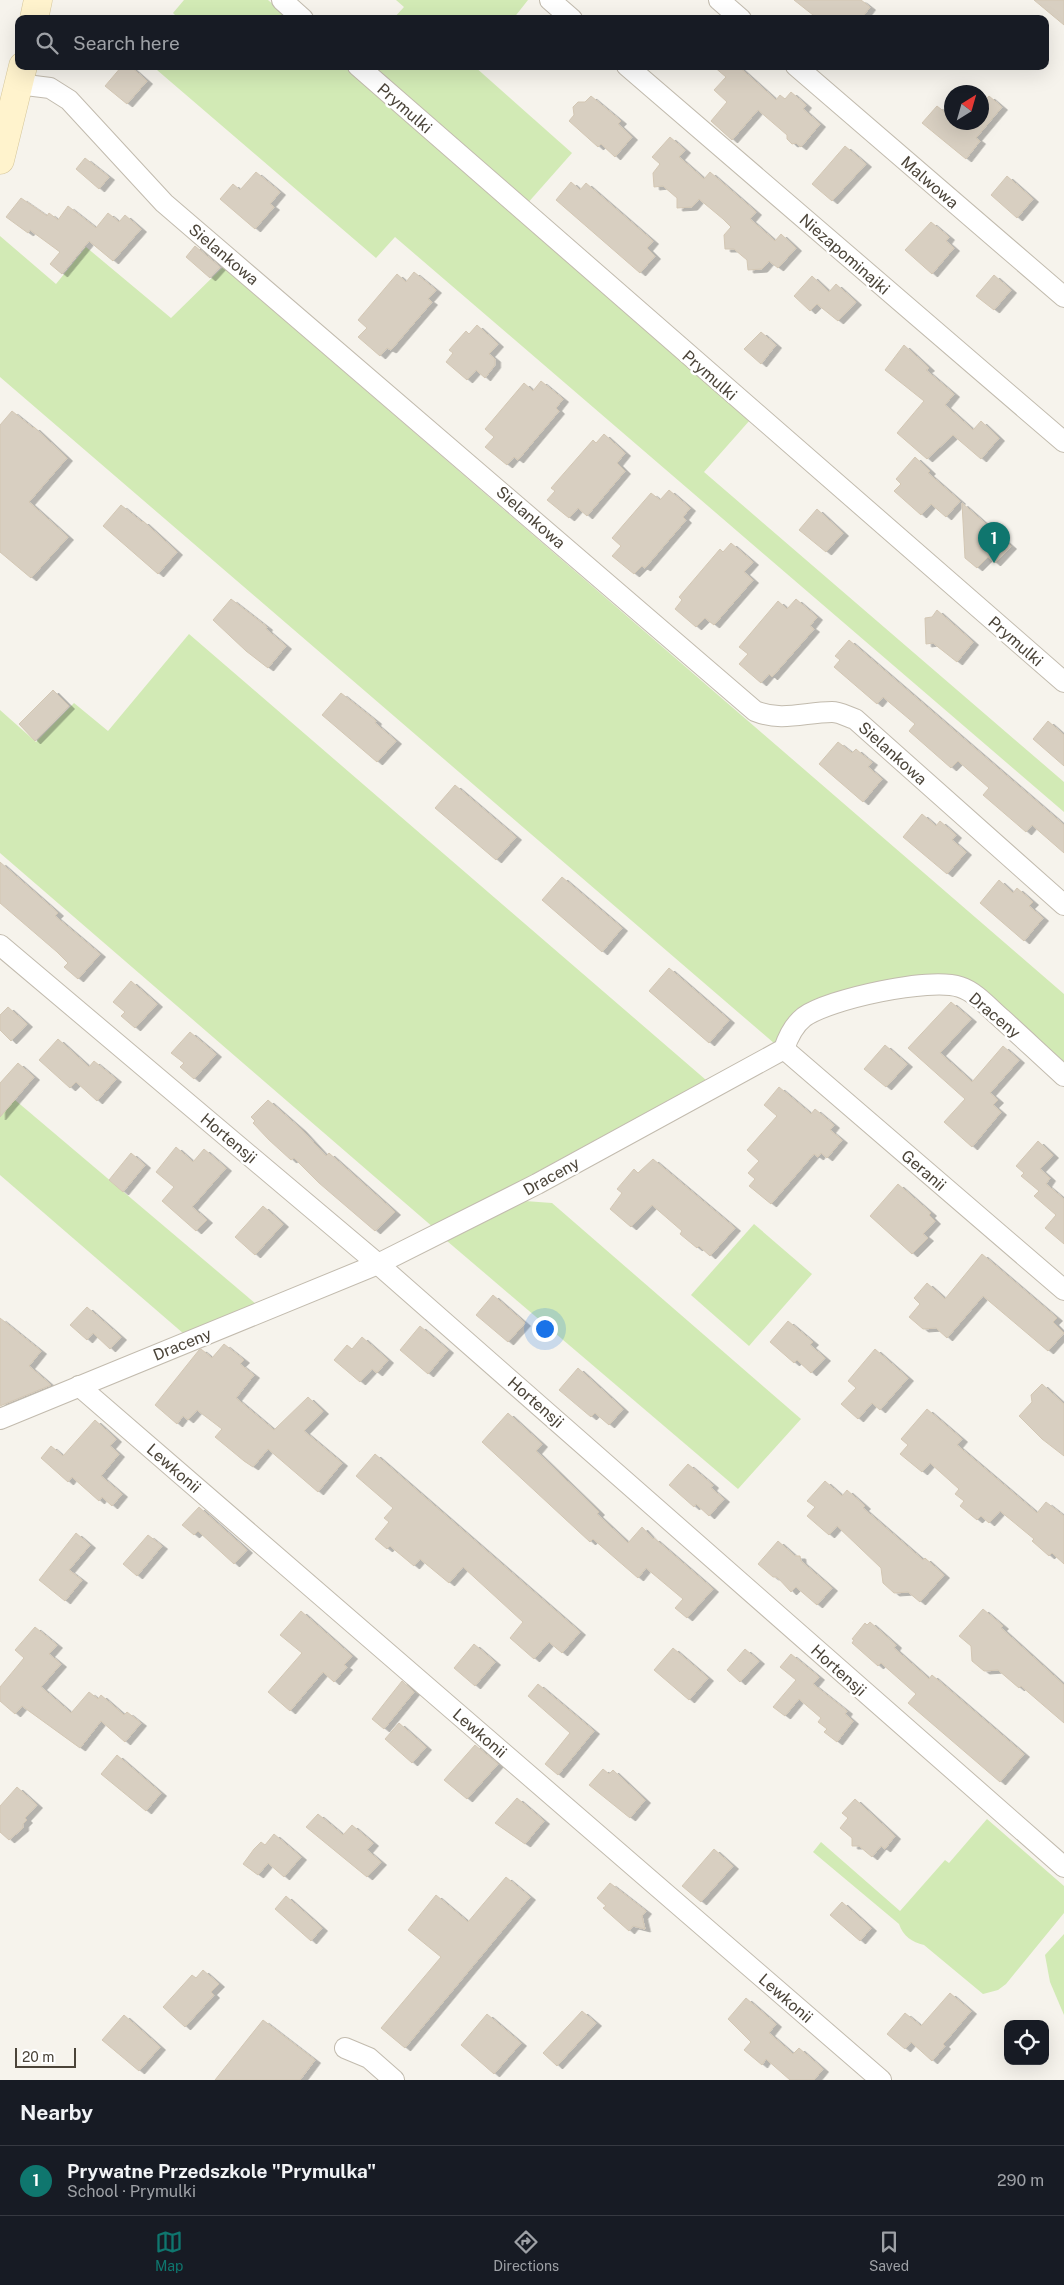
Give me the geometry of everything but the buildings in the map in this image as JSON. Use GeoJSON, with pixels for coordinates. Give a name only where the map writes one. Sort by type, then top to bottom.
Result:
{"type":"FeatureCollection","features":[{"type":"Feature","properties":{"kind":"street"},"geometry":{"type":"LineString","coordinates":[[35,15],[38,0]]}},
{"type":"Feature","properties":{"kind":"street"},"geometry":{"type":"LineString","coordinates":[[282,0],[299,15]]}},
{"type":"Feature","properties":{"kind":"street"},"geometry":{"type":"LineString","coordinates":[[550,0],[567,15]]}},
{"type":"Feature","properties":{"kind":"street"},"geometry":{"type":"LineString","coordinates":[[719,0],[736,15]]}},
{"type":"Feature","properties":{"kind":"street","name":"Prymulki"},"geometry":{"type":"LineString","coordinates":[[363,70],[1064,682]]}},
{"type":"Feature","properties":{"kind":"street","name":"Niezapominajki"},"geometry":{"type":"LineString","coordinates":[[632,70],[1064,442]]}},
{"type":"Feature","properties":{"kind":"street","name":"Malwowa"},"geometry":{"type":"LineString","coordinates":[[801,70],[1064,297]]}},
{"type":"Feature","properties":{"kind":"street"},"geometry":{"type":"LineString","coordinates":[[0,160],[21,75]]}},
{"type":"Feature","properties":{"kind":"street","name":"Sielankowa"},"geometry":{"type":"LineString","coordinates":[[21,75],[50,88],[69,100],[164,202],[755,711],[768,716],[779,717],[834,712],[855,719],[1064,904]]}},
{"type":"Feature","properties":{"kind":"street","name":"Hortensji"},"geometry":{"type":"LineString","coordinates":[[0,945],[378,1264],[1064,1867]]}},
{"type":"Feature","properties":{"kind":"street","name":"Draceny"},"geometry":{"type":"LineString","coordinates":[[0,1419],[378,1264],[537,1184],[784,1049],[788,1038],[798,1024],[819,1009],[891,990],[932,984],[960,987],[978,998],[1064,1076]]}},
{"type":"Feature","properties":{"kind":"street","name":"Geranii"},"geometry":{"type":"LineString","coordinates":[[784,1049],[1064,1290]]}},
{"type":"Feature","properties":{"kind":"street","name":"Lewkonii"},"geometry":{"type":"LineString","coordinates":[[79,1386],[881,2080]]}},
{"type":"Feature","properties":{"kind":"street"},"geometry":{"type":"LineString","coordinates":[[345,2048],[368,2058],[394,2080]]}},
{"type":"Feature","properties":{"kind":"green space"},"geometry":{"type":"Polygon","coordinates":[[[184,0],[268,0],[285,15],[175,15],[173,13],[184,0]]]}},
{"type":"Feature","properties":{"kind":"green space"},"geometry":{"type":"Polygon","coordinates":[[[396,0],[528,0],[516,15],[397,15],[404,7],[396,0]]]}},
{"type":"Feature","properties":{"kind":"green space"},"geometry":{"type":"Polygon","coordinates":[[[157,70],[349,70],[750,420],[704,472],[1064,782],[1064,812],[395,237],[376,258],[157,70]]]}},
{"type":"Feature","properties":{"kind":"green space"},"geometry":{"type":"Polygon","coordinates":[[[371,70],[479,70],[572,153],[526,205],[371,70]]]}},
{"type":"Feature","properties":{"kind":"green space"},"geometry":{"type":"Polygon","coordinates":[[[0,236],[56,284],[86,247],[171,318],[223,267],[1064,994],[1064,1068],[967,979],[841,994],[798,1008],[775,1044],[0,377],[0,236]]]}},
{"type":"Feature","properties":{"kind":"green space"},"geometry":{"type":"Polygon","coordinates":[[[189,634],[706,1080],[434,1228],[0,853],[0,710],[36,742],[74,703],[108,731],[189,634]]]}},
{"type":"Feature","properties":{"kind":"green space"},"geometry":{"type":"Polygon","coordinates":[[[15,1100],[256,1304],[184,1334],[0,1175],[0,1117],[15,1100]]]}},
{"type":"Feature","properties":{"kind":"green space"},"geometry":{"type":"Polygon","coordinates":[[[525,1201],[552,1203],[801,1419],[738,1489],[447,1241],[525,1201]]]}},
{"type":"Feature","properties":{"kind":"green space"},"geometry":{"type":"Polygon","coordinates":[[[754,1224],[812,1274],[749,1346],[691,1295],[754,1224]]]}},
{"type":"Feature","properties":{"kind":"green space"},"geometry":{"type":"Polygon","coordinates":[[[987,1819],[1064,1886],[1064,1913],[1006,1984],[998,1990],[983,1994],[924,1945],[908,1938],[899,1924],[813,1852],[821,1842],[900,1911],[945,1860],[949,1863],[987,1819]]]}},
{"type":"Feature","properties":{"kind":"green space"},"geometry":{"type":"Polygon","coordinates":[[[1064,1934],[1064,2015],[1050,1982],[1045,1955],[1064,1934]]]}},
{"type":"Feature","properties":{"kind":"place","name":"Prywatne Przedszkole \"Prymulka\""},"geometry":{"type":"Point","coordinates":[994,563]}}]}
